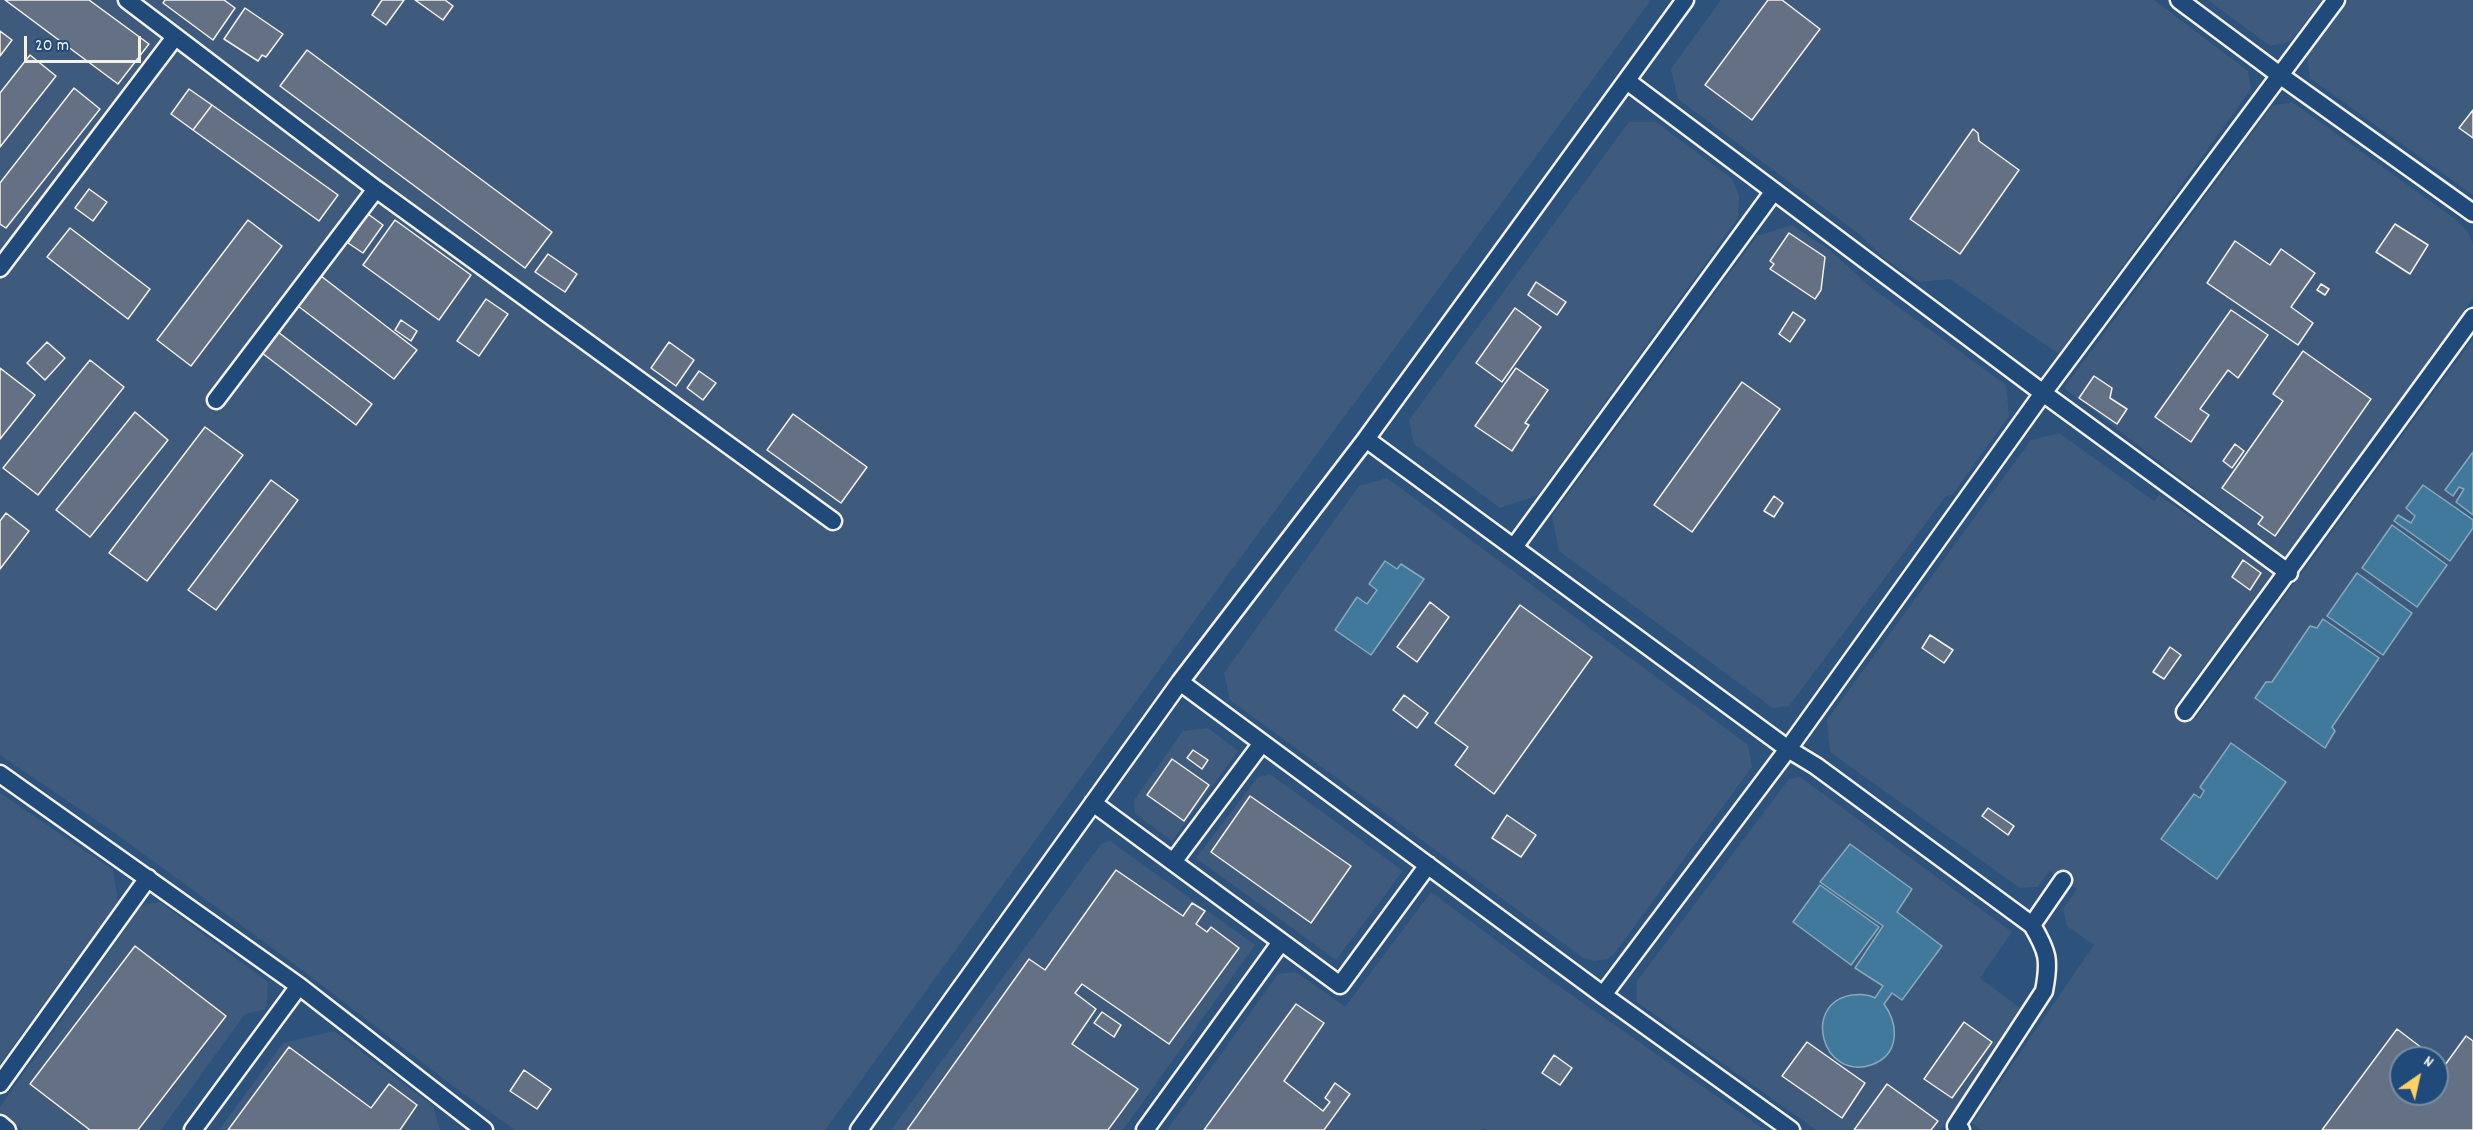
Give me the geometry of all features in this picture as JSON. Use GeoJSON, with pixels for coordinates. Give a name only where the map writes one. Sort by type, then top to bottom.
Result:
{"type":"FeatureCollection","features":[{"type":"Feature","properties":{"kind":"lane"},"geometry":{"type":"LineString","coordinates":[[127,0],[376,189],[833,521]]}},
{"type":"Feature","properties":{"kind":"lane"},"geometry":{"type":"LineString","coordinates":[[859,1130],[1180,682],[1366,439],[1685,0]]}},
{"type":"Feature","properties":{"kind":"lane"},"geometry":{"type":"LineString","coordinates":[[2179,0],[2473,213]]}},
{"type":"Feature","properties":{"kind":"lane"},"geometry":{"type":"LineString","coordinates":[[1603,995],[1788,749],[2043,393],[2336,0]]}},
{"type":"Feature","properties":{"kind":"lane"},"geometry":{"type":"LineString","coordinates":[[0,268],[175,37]]}},
{"type":"Feature","properties":{"kind":"lane"},"geometry":{"type":"LineString","coordinates":[[1627,81],[2043,393],[2289,573]]}},
{"type":"Feature","properties":{"kind":"lane"},"geometry":{"type":"LineString","coordinates":[[216,400],[376,189]]}},
{"type":"Feature","properties":{"kind":"lane"},"geometry":{"type":"LineString","coordinates":[[1514,547],[1774,190]]}},
{"type":"Feature","properties":{"kind":"lane"},"geometry":{"type":"LineString","coordinates":[[2186,712],[2473,317]]}},
{"type":"Feature","properties":{"kind":"lane"},"geometry":{"type":"LineString","coordinates":[[1366,439],[2032,925],[2043,943],[2049,965],[2044,991],[1956,1126],[1961,1130]]}},
{"type":"Feature","properties":{"kind":"lane"},"geometry":{"type":"LineString","coordinates":[[1180,682],[1603,995],[1791,1130]]}},
{"type":"Feature","properties":{"kind":"lane"},"geometry":{"type":"LineString","coordinates":[[1173,862],[1262,743]]}},
{"type":"Feature","properties":{"kind":"lane"},"geometry":{"type":"LineString","coordinates":[[0,774],[299,986],[479,1128]]}},
{"type":"Feature","properties":{"kind":"lane"},"geometry":{"type":"LineString","coordinates":[[1093,803],[1340,985],[1428,865]]}},
{"type":"Feature","properties":{"kind":"lane"},"geometry":{"type":"LineString","coordinates":[[0,1084],[148,878]]}},
{"type":"Feature","properties":{"kind":"lane"},"geometry":{"type":"LineString","coordinates":[[2032,925],[2063,880]]}},
{"type":"Feature","properties":{"kind":"lane"},"geometry":{"type":"LineString","coordinates":[[1145,1130],[1281,942]]}},
{"type":"Feature","properties":{"kind":"lane"},"geometry":{"type":"LineString","coordinates":[[193,1130],[299,986]]}},
{"type":"Feature","properties":{"kind":"lane"},"geometry":{"type":"LineString","coordinates":[[0,1124],[7,1130]]}},
{"type":"Feature","properties":{"kind":"shaded area"},"geometry":{"type":"Polygon","coordinates":[[[0,0],[1651,0],[1227,576],[825,1130],[515,1130],[453,1086],[297,966],[112,831],[0,755],[0,0]]]}},
{"type":"Feature","properties":{"kind":"shaded area"},"geometry":{"type":"Polygon","coordinates":[[[1721,0],[2154,0],[2248,71],[2251,89],[2059,354],[1950,279],[1920,282],[1885,259],[1859,234],[1678,99],[1671,69],[1721,0]]]}},
{"type":"Feature","properties":{"kind":"shaded area"},"geometry":{"type":"Polygon","coordinates":[[[2208,0],[2322,0],[2291,41],[2270,46],[2208,0]]]}},
{"type":"Feature","properties":{"kind":"shaded area"},"geometry":{"type":"Polygon","coordinates":[[[2349,0],[2473,0],[2473,195],[2310,78],[2307,57],[2349,0]]]}},
{"type":"Feature","properties":{"kind":"shaded area"},"geometry":{"type":"Polygon","coordinates":[[[2292,102],[2455,219],[2468,232],[2473,244],[2473,298],[2286,559],[2064,388],[2272,106],[2292,102]]]}},
{"type":"Feature","properties":{"kind":"shaded area"},"geometry":{"type":"Polygon","coordinates":[[[1629,122],[1656,122],[1732,179],[1739,196],[1738,218],[1538,495],[1500,508],[1414,444],[1409,420],[1629,122]]]}},
{"type":"Feature","properties":{"kind":"shaded area"},"geometry":{"type":"Polygon","coordinates":[[[1792,225],[1832,252],[1868,285],[2006,385],[2009,416],[1952,495],[1946,496],[1789,706],[1773,708],[1559,551],[1552,516],[1757,236],[1792,225]]]}},
{"type":"Feature","properties":{"kind":"shaded area"},"geometry":{"type":"Polygon","coordinates":[[[2473,339],[2473,1130],[1981,1130],[1972,1123],[2094,945],[2067,926],[2063,909],[2077,889],[2050,871],[2037,887],[2020,888],[1830,752],[1827,720],[2031,440],[2059,433],[2154,501],[2159,495],[2273,574],[2176,704],[2195,719],[2473,339]]]}},
{"type":"Feature","properties":{"kind":"shaded area"},"geometry":{"type":"Polygon","coordinates":[[[2473,452],[2473,515],[2456,502],[2464,489],[2459,487],[2453,496],[2445,490],[2473,452]]]}},
{"type":"Feature","properties":{"kind":"shaded area"},"geometry":{"type":"Polygon","coordinates":[[[1387,478],[1748,745],[1752,767],[1613,955],[1607,959],[1594,961],[1582,957],[1230,700],[1224,673],[1359,486],[1387,478]]]}},
{"type":"Feature","properties":{"kind":"shaded area"},"geometry":{"type":"Polygon","coordinates":[[[2423,485],[2473,520],[2473,528],[2450,561],[2394,521],[2398,515],[2411,523],[2415,516],[2406,508],[2423,485]]]}},
{"type":"Feature","properties":{"kind":"shaded area"},"geometry":{"type":"Polygon","coordinates":[[[2392,525],[2447,565],[2417,607],[2362,568],[2392,525]]]}},
{"type":"Feature","properties":{"kind":"shaded area"},"geometry":{"type":"Polygon","coordinates":[[[1385,561],[1397,569],[1401,564],[1424,579],[1371,655],[1335,630],[1357,597],[1367,604],[1377,590],[1369,584],[1385,561]]]}},
{"type":"Feature","properties":{"kind":"shaded area"},"geometry":{"type":"Polygon","coordinates":[[[2357,573],[2412,613],[2383,655],[2327,616],[2357,573]]]}},
{"type":"Feature","properties":{"kind":"shaded area"},"geometry":{"type":"Polygon","coordinates":[[[2323,619],[2379,658],[2332,727],[2335,731],[2325,748],[2255,698],[2266,682],[2272,682],[2310,626],[2317,628],[2323,619]]]}},
{"type":"Feature","properties":{"kind":"shaded area"},"geometry":{"type":"Polygon","coordinates":[[[1208,728],[1238,751],[1172,841],[1135,814],[1134,800],[1183,731],[1208,728]]]}},
{"type":"Feature","properties":{"kind":"shaded area"},"geometry":{"type":"Polygon","coordinates":[[[2231,743],[2286,782],[2217,879],[2161,839],[2194,794],[2200,798],[2204,791],[2200,787],[2231,743]]]}},
{"type":"Feature","properties":{"kind":"shaded area"},"geometry":{"type":"Polygon","coordinates":[[[1270,774],[1403,871],[1336,960],[1196,858],[1258,777],[1270,774]]]}},
{"type":"Feature","properties":{"kind":"shaded area"},"geometry":{"type":"Polygon","coordinates":[[[1800,777],[2012,932],[1980,978],[2020,1008],[1941,1130],[1816,1130],[1637,1002],[1637,981],[1789,779],[1800,777]]]}},
{"type":"Feature","properties":{"kind":"shaded area"},"geometry":{"type":"Polygon","coordinates":[[[0,793],[113,870],[118,901],[0,1064],[0,793]]]}},
{"type":"Feature","properties":{"kind":"shaded area"},"geometry":{"type":"Polygon","coordinates":[[[1110,841],[1255,945],[1123,1130],[891,1130],[1101,844],[1110,841]]]}},
{"type":"Feature","properties":{"kind":"shaded area"},"geometry":{"type":"Polygon","coordinates":[[[1850,844],[1912,889],[1897,912],[1942,946],[1902,1000],[1892,993],[1884,1004],[1894,1030],[1892,1047],[1887,1054],[1871,1065],[1854,1067],[1840,1062],[1830,1052],[1824,1039],[1823,1025],[1827,1012],[1836,1001],[1852,995],[1867,995],[1875,998],[1883,986],[1855,968],[1883,926],[1820,882],[1850,844]]]}},
{"type":"Feature","properties":{"kind":"shaded area"},"geometry":{"type":"Polygon","coordinates":[[[1820,885],[1879,927],[1851,965],[1793,922],[1820,885]]]}},
{"type":"Feature","properties":{"kind":"shaded area"},"geometry":{"type":"Polygon","coordinates":[[[1431,892],[1540,973],[1765,1130],[1486,1130],[1483,1128],[1481,1130],[1167,1130],[1278,974],[1296,972],[1345,1007],[1431,892]]]}},
{"type":"Feature","properties":{"kind":"shaded area"},"geometry":{"type":"Polygon","coordinates":[[[160,902],[268,982],[266,1009],[245,1014],[161,1130],[23,1130],[0,1113],[0,1107],[142,905],[160,902]]]}},
{"type":"Feature","properties":{"kind":"shaded area"},"geometry":{"type":"Polygon","coordinates":[[[334,1031],[433,1106],[440,1130],[219,1130],[283,1043],[334,1031]]]}},
{"type":"Feature","properties":{"kind":"building"},"geometry":{"type":"Polygon","coordinates":[[[5,0],[89,0],[149,44],[118,84],[5,0]]]}},
{"type":"Feature","properties":{"kind":"building"},"geometry":{"type":"Polygon","coordinates":[[[165,0],[224,0],[235,8],[213,40],[163,3],[165,0]]]}},
{"type":"Feature","properties":{"kind":"building"},"geometry":{"type":"Polygon","coordinates":[[[382,0],[404,0],[386,25],[372,15],[382,0]]]}},
{"type":"Feature","properties":{"kind":"building"},"geometry":{"type":"Polygon","coordinates":[[[415,0],[445,0],[453,6],[443,20],[415,0]]]}},
{"type":"Feature","properties":{"kind":"building"},"geometry":{"type":"Polygon","coordinates":[[[1768,0],[1782,0],[1820,29],[1752,120],[1705,85],[1768,0]]]}},
{"type":"Feature","properties":{"kind":"building"},"geometry":{"type":"Polygon","coordinates":[[[245,8],[283,34],[266,57],[262,55],[258,61],[224,39],[245,8]]]}},
{"type":"Feature","properties":{"kind":"building"},"geometry":{"type":"Polygon","coordinates":[[[0,31],[12,40],[0,56],[0,31]]]}},
{"type":"Feature","properties":{"kind":"building"},"geometry":{"type":"Polygon","coordinates":[[[307,50],[552,232],[525,268],[280,86],[307,50]]]}},
{"type":"Feature","properties":{"kind":"building"},"geometry":{"type":"Polygon","coordinates":[[[30,55],[56,76],[0,147],[0,93],[30,55]]]}},
{"type":"Feature","properties":{"kind":"building"},"geometry":{"type":"Polygon","coordinates":[[[74,88],[100,109],[6,228],[0,224],[0,183],[74,88]]]}},
{"type":"Feature","properties":{"kind":"building"},"geometry":{"type":"Polygon","coordinates":[[[189,89],[212,105],[193,130],[171,114],[189,89]]]}},
{"type":"Feature","properties":{"kind":"building"},"geometry":{"type":"Polygon","coordinates":[[[212,105],[338,195],[319,221],[193,130],[212,105]]]}},
{"type":"Feature","properties":{"kind":"building"},"geometry":{"type":"Polygon","coordinates":[[[2473,110],[2473,138],[2459,128],[2473,110]]]}},
{"type":"Feature","properties":{"kind":"building"},"geometry":{"type":"Polygon","coordinates":[[[1973,129],[1978,133],[1979,141],[2019,170],[1960,254],[1910,219],[1973,129]]]}},
{"type":"Feature","properties":{"kind":"building"},"geometry":{"type":"Polygon","coordinates":[[[89,189],[107,202],[93,221],[75,208],[89,189]]]}},
{"type":"Feature","properties":{"kind":"building"},"geometry":{"type":"Polygon","coordinates":[[[368,214],[383,225],[363,253],[348,243],[368,214]]]}},
{"type":"Feature","properties":{"kind":"building"},"geometry":{"type":"Polygon","coordinates":[[[248,220],[282,246],[191,366],[157,340],[248,220]]]}},
{"type":"Feature","properties":{"kind":"building"},"geometry":{"type":"Polygon","coordinates":[[[395,220],[471,275],[439,320],[363,265],[395,220]]]}},
{"type":"Feature","properties":{"kind":"building"},"geometry":{"type":"Polygon","coordinates":[[[2395,224],[2428,245],[2410,274],[2376,252],[2395,224]]]}},
{"type":"Feature","properties":{"kind":"building"},"geometry":{"type":"Polygon","coordinates":[[[70,228],[150,289],[128,319],[47,257],[70,228]]]}},
{"type":"Feature","properties":{"kind":"building"},"geometry":{"type":"Polygon","coordinates":[[[1789,233],[1825,257],[1821,290],[1815,299],[1770,269],[1774,264],[1770,261],[1789,233]]]}},
{"type":"Feature","properties":{"kind":"building"},"geometry":{"type":"Polygon","coordinates":[[[2235,241],[2270,265],[2281,249],[2315,273],[2291,307],[2313,323],[2298,345],[2207,283],[2235,241]]]}},
{"type":"Feature","properties":{"kind":"building"},"geometry":{"type":"Polygon","coordinates":[[[548,254],[577,274],[565,292],[535,272],[548,254]]]}},
{"type":"Feature","properties":{"kind":"building"},"geometry":{"type":"Polygon","coordinates":[[[321,276],[417,350],[394,379],[298,306],[321,276]]]}},
{"type":"Feature","properties":{"kind":"building"},"geometry":{"type":"Polygon","coordinates":[[[1536,282],[1566,302],[1557,315],[1528,295],[1536,282]]]}},
{"type":"Feature","properties":{"kind":"building"},"geometry":{"type":"Polygon","coordinates":[[[2321,284],[2329,289],[2325,295],[2317,290],[2321,284]]]}},
{"type":"Feature","properties":{"kind":"building"},"geometry":{"type":"Polygon","coordinates":[[[486,299],[508,314],[479,356],[457,341],[486,299]]]}},
{"type":"Feature","properties":{"kind":"building"},"geometry":{"type":"Polygon","coordinates":[[[1515,308],[1541,327],[1502,382],[1476,363],[1515,308]]]}},
{"type":"Feature","properties":{"kind":"building"},"geometry":{"type":"Polygon","coordinates":[[[2231,310],[2268,335],[2238,378],[2228,370],[2200,409],[2209,415],[2191,442],[2155,417],[2231,310]]]}},
{"type":"Feature","properties":{"kind":"building"},"geometry":{"type":"Polygon","coordinates":[[[1793,312],[1805,320],[1790,342],[1779,334],[1793,312]]]}},
{"type":"Feature","properties":{"kind":"building"},"geometry":{"type":"Polygon","coordinates":[[[401,320],[417,331],[411,341],[395,330],[401,320]]]}},
{"type":"Feature","properties":{"kind":"building"},"geometry":{"type":"Polygon","coordinates":[[[278,332],[372,404],[356,425],[262,353],[278,332]]]}},
{"type":"Feature","properties":{"kind":"building"},"geometry":{"type":"Polygon","coordinates":[[[47,342],[65,358],[45,380],[27,363],[47,342]]]}},
{"type":"Feature","properties":{"kind":"building"},"geometry":{"type":"Polygon","coordinates":[[[669,342],[694,360],[676,386],[651,368],[669,342]]]}},
{"type":"Feature","properties":{"kind":"building"},"geometry":{"type":"Polygon","coordinates":[[[2303,351],[2371,399],[2275,536],[2258,524],[2263,517],[2222,488],[2283,401],[2273,394],[2303,351]]]}},
{"type":"Feature","properties":{"kind":"building"},"geometry":{"type":"Polygon","coordinates":[[[90,360],[124,387],[38,495],[3,468],[90,360]]]}},
{"type":"Feature","properties":{"kind":"building"},"geometry":{"type":"Polygon","coordinates":[[[0,368],[35,395],[0,439],[0,368]]]}},
{"type":"Feature","properties":{"kind":"building"},"geometry":{"type":"Polygon","coordinates":[[[1516,368],[1548,390],[1525,423],[1529,425],[1512,451],[1475,426],[1516,368]]]}},
{"type":"Feature","properties":{"kind":"building"},"geometry":{"type":"Polygon","coordinates":[[[699,371],[716,383],[703,400],[687,388],[699,371]]]}},
{"type":"Feature","properties":{"kind":"building"},"geometry":{"type":"Polygon","coordinates":[[[2094,376],[2112,388],[2110,398],[2127,409],[2117,424],[2079,398],[2094,376]]]}},
{"type":"Feature","properties":{"kind":"building"},"geometry":{"type":"Polygon","coordinates":[[[1742,382],[1780,409],[1692,532],[1654,505],[1742,382]]]}},
{"type":"Feature","properties":{"kind":"building"},"geometry":{"type":"Polygon","coordinates":[[[135,412],[168,440],[90,537],[56,510],[135,412]]]}},
{"type":"Feature","properties":{"kind":"building"},"geometry":{"type":"Polygon","coordinates":[[[793,414],[867,467],[841,503],[767,450],[793,414]]]}},
{"type":"Feature","properties":{"kind":"building"},"geometry":{"type":"Polygon","coordinates":[[[205,427],[243,455],[147,581],[109,553],[205,427]]]}},
{"type":"Feature","properties":{"kind":"building"},"geometry":{"type":"Polygon","coordinates":[[[2235,444],[2244,451],[2232,468],[2223,461],[2235,444]]]}},
{"type":"Feature","properties":{"kind":"building"},"geometry":{"type":"Polygon","coordinates":[[[271,480],[298,500],[216,610],[188,590],[271,480]]]}},
{"type":"Feature","properties":{"kind":"building"},"geometry":{"type":"Polygon","coordinates":[[[1774,496],[1783,503],[1774,517],[1764,511],[1774,496]]]}},
{"type":"Feature","properties":{"kind":"building"},"geometry":{"type":"Polygon","coordinates":[[[6,513],[29,531],[0,569],[0,521],[6,513]]]}},
{"type":"Feature","properties":{"kind":"building"},"geometry":{"type":"Polygon","coordinates":[[[2243,560],[2261,573],[2250,590],[2232,577],[2243,560]]]}},
{"type":"Feature","properties":{"kind":"building"},"geometry":{"type":"Polygon","coordinates":[[[1430,602],[1449,617],[1417,662],[1397,647],[1430,602]]]}},
{"type":"Feature","properties":{"kind":"building"},"geometry":{"type":"Polygon","coordinates":[[[1520,605],[1592,657],[1494,794],[1455,765],[1468,747],[1435,723],[1520,605]]]}},
{"type":"Feature","properties":{"kind":"building"},"geometry":{"type":"Polygon","coordinates":[[[1930,635],[1953,650],[1944,663],[1922,648],[1930,635]]]}},
{"type":"Feature","properties":{"kind":"building"},"geometry":{"type":"Polygon","coordinates":[[[2170,647],[2181,655],[2164,679],[2153,672],[2170,647]]]}},
{"type":"Feature","properties":{"kind":"building"},"geometry":{"type":"Polygon","coordinates":[[[1404,695],[1428,713],[1417,728],[1393,710],[1404,695]]]}},
{"type":"Feature","properties":{"kind":"building"},"geometry":{"type":"Polygon","coordinates":[[[1193,750],[1208,760],[1202,769],[1187,758],[1193,750]]]}},
{"type":"Feature","properties":{"kind":"building"},"geometry":{"type":"Polygon","coordinates":[[[1172,759],[1209,785],[1184,821],[1147,795],[1172,759]]]}},
{"type":"Feature","properties":{"kind":"building"},"geometry":{"type":"Polygon","coordinates":[[[1250,796],[1351,866],[1311,923],[1211,852],[1250,796]]]}},
{"type":"Feature","properties":{"kind":"building"},"geometry":{"type":"Polygon","coordinates":[[[1988,808],[2014,826],[2008,835],[1982,816],[1988,808]]]}},
{"type":"Feature","properties":{"kind":"building"},"geometry":{"type":"Polygon","coordinates":[[[1507,815],[1536,835],[1521,857],[1492,838],[1507,815]]]}},
{"type":"Feature","properties":{"kind":"building"},"geometry":{"type":"Polygon","coordinates":[[[1116,870],[1183,916],[1192,903],[1205,911],[1196,924],[1207,932],[1211,927],[1239,948],[1169,1044],[1082,984],[1075,993],[1096,1009],[1072,1044],[1138,1089],[1108,1130],[907,1130],[1029,959],[1045,970],[1116,870]]]}},
{"type":"Feature","properties":{"kind":"building"},"geometry":{"type":"Polygon","coordinates":[[[135,946],[226,1016],[138,1130],[90,1130],[30,1084],[135,946]]]}},
{"type":"Feature","properties":{"kind":"building"},"geometry":{"type":"Polygon","coordinates":[[[1296,1004],[1324,1023],[1284,1081],[1323,1111],[1330,1102],[1325,1098],[1335,1083],[1350,1094],[1324,1130],[1204,1130],[1296,1004]]]}},
{"type":"Feature","properties":{"kind":"building"},"geometry":{"type":"Polygon","coordinates":[[[1102,1012],[1121,1025],[1114,1037],[1094,1023],[1102,1012]]]}},
{"type":"Feature","properties":{"kind":"building"},"geometry":{"type":"Polygon","coordinates":[[[1964,1022],[1992,1042],[1952,1098],[1924,1079],[1964,1022]]]}},
{"type":"Feature","properties":{"kind":"building"},"geometry":{"type":"Polygon","coordinates":[[[2397,1029],[2419,1046],[2389,1046],[2389,1106],[2449,1106],[2449,1059],[2466,1036],[2473,1041],[2473,1130],[2322,1130],[2397,1029]]]}},
{"type":"Feature","properties":{"kind":"building"},"geometry":{"type":"Polygon","coordinates":[[[1807,1042],[1865,1083],[1842,1118],[1782,1076],[1807,1042]]]}},
{"type":"Feature","properties":{"kind":"building"},"geometry":{"type":"Polygon","coordinates":[[[289,1047],[371,1108],[389,1084],[417,1105],[400,1130],[228,1130],[289,1047]]]}},
{"type":"Feature","properties":{"kind":"building"},"geometry":{"type":"Polygon","coordinates":[[[1554,1055],[1572,1068],[1560,1085],[1542,1073],[1554,1055]]]}},
{"type":"Feature","properties":{"kind":"building"},"geometry":{"type":"Polygon","coordinates":[[[524,1070],[551,1089],[537,1109],[510,1091],[524,1070]]]}},
{"type":"Feature","properties":{"kind":"building"},"geometry":{"type":"Polygon","coordinates":[[[1887,1084],[1938,1121],[1931,1130],[1854,1130],[1887,1084]]]}}]}
